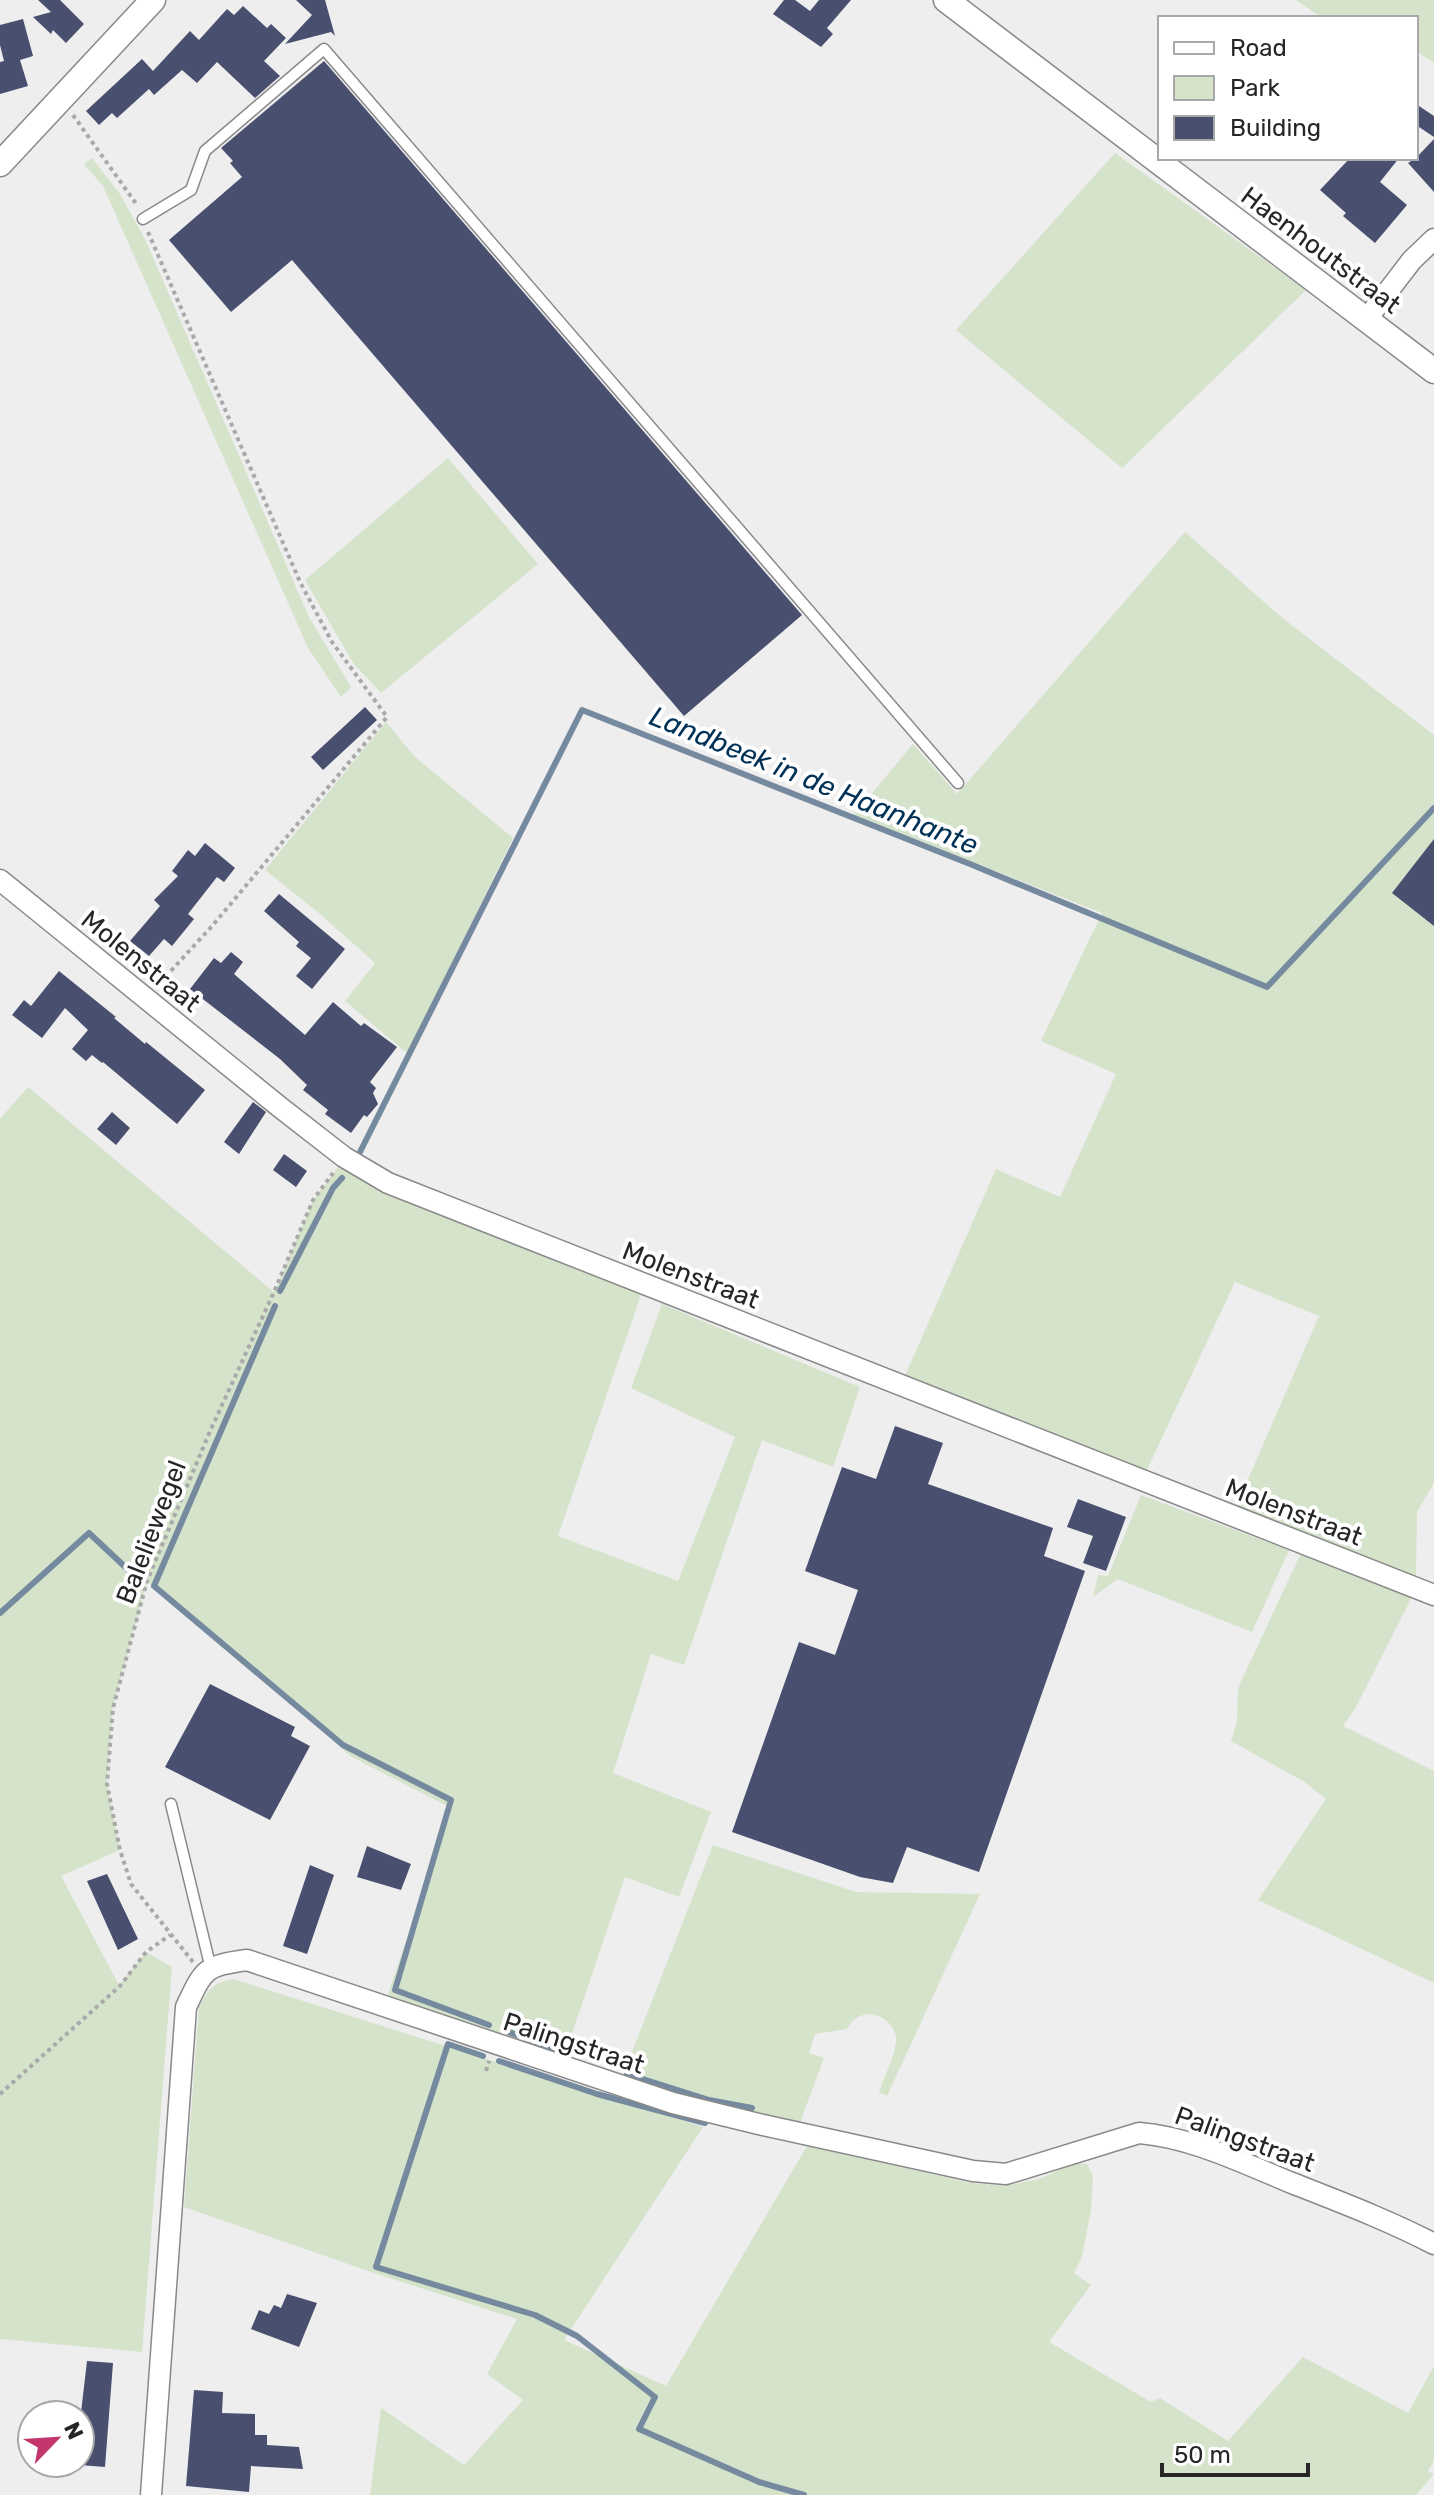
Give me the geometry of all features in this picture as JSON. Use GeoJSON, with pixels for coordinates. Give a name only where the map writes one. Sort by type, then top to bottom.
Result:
{"type":"FeatureCollection","features":[{"type":"Feature","properties":{"kind":"street"},"geometry":{"type":"LineString","coordinates":[[0,164],[153,0]]}},
{"type":"Feature","properties":{"kind":"street","name":"Haenhoutstraat"},"geometry":{"type":"LineString","coordinates":[[946,0],[1434,371]]}},
{"type":"Feature","properties":{"kind":"street"},"geometry":{"type":"LineString","coordinates":[[1366,320],[1412,260],[1434,239]]}},
{"type":"Feature","properties":{"kind":"street","name":"Molenstraat"},"geometry":{"type":"LineString","coordinates":[[0,880],[346,1158],[388,1183],[1434,1595]]}},
{"type":"Feature","properties":{"kind":"street","name":"Palingstraat"},"geometry":{"type":"LineString","coordinates":[[206,1971],[220,1964],[247,1960],[673,2103],[973,2171],[1006,2174],[1139,2133],[1161,2135],[1235,2160],[1434,2244]]}},
{"type":"Feature","properties":{"kind":"street"},"geometry":{"type":"LineString","coordinates":[[151,2495],[186,2007],[206,1971]]}},
{"type":"Feature","properties":{"kind":"lane"},"geometry":{"type":"LineString","coordinates":[[143,219],[191,190],[205,151],[324,49],[958,783]]}},
{"type":"Feature","properties":{"kind":"lane"},"geometry":{"type":"LineString","coordinates":[[171,1804],[206,1971]]}},
{"type":"Feature","properties":{"kind":"path"},"geometry":{"type":"LineString","coordinates":[[61,99],[134,198],[300,582],[332,642],[387,717],[213,925],[146,998]]}},
{"type":"Feature","properties":{"kind":"path","name":"Baleliewegel"},"geometry":{"type":"LineString","coordinates":[[206,1971],[170,1935],[131,1884],[120,1850],[107,1784],[113,1708],[147,1581],[211,1429],[313,1200],[346,1158]]}},
{"type":"Feature","properties":{"kind":"path"},"geometry":{"type":"LineString","coordinates":[[0,2094],[120,1986],[146,1952],[170,1935]]}},
{"type":"Feature","properties":{"kind":"green space"},"geometry":{"type":"Polygon","coordinates":[[[1296,0],[1434,0],[1434,63],[1418,52],[1418,16],[1319,16],[1296,0]]]}},
{"type":"Feature","properties":{"kind":"green space"},"geometry":{"type":"Polygon","coordinates":[[[1115,153],[1306,290],[1122,468],[956,330],[1115,153]]]}},
{"type":"Feature","properties":{"kind":"green space"},"geometry":{"type":"Polygon","coordinates":[[[92,158],[120,194],[145,239],[309,617],[351,687],[341,697],[308,648],[103,186],[84,164],[92,158]]]}},
{"type":"Feature","properties":{"kind":"green space"},"geometry":{"type":"Polygon","coordinates":[[[448,458],[538,564],[381,693],[353,663],[305,580],[448,458]]]}},
{"type":"Feature","properties":{"kind":"green space"},"geometry":{"type":"Polygon","coordinates":[[[1185,532],[1280,616],[1434,735],[1434,1483],[1417,1512],[1416,1577],[1236,1507],[1319,1316],[1235,1282],[1145,1474],[904,1378],[996,1169],[1060,1197],[1116,1074],[1041,1041],[1102,913],[854,815],[913,744],[957,794],[1185,532]]]}},
{"type":"Feature","properties":{"kind":"green space"},"geometry":{"type":"Polygon","coordinates":[[[386,722],[415,757],[513,838],[408,1054],[345,1001],[375,963],[265,870],[386,722]]]}},
{"type":"Feature","properties":{"kind":"green space"},"geometry":{"type":"Polygon","coordinates":[[[28,1087],[274,1292],[313,1200],[339,1166],[641,1295],[558,1536],[678,1581],[735,1437],[631,1388],[662,1304],[860,1387],[833,1467],[762,1440],[684,1665],[651,1654],[613,1773],[711,1812],[679,1897],[625,1877],[563,2060],[385,2003],[451,1808],[350,1756],[261,1675],[147,1582],[113,1708],[107,1784],[120,1850],[61,1876],[119,1985],[146,1952],[172,1967],[142,2352],[0,2339],[0,1119],[28,1087]]]}},
{"type":"Feature","properties":{"kind":"green space"},"geometry":{"type":"Polygon","coordinates":[[[1141,1495],[1289,1550],[1252,1632],[1118,1579],[1093,1597],[1098,1575],[1108,1576],[1141,1495]]]}},
{"type":"Feature","properties":{"kind":"green space"},"geometry":{"type":"Polygon","coordinates":[[[1302,1551],[1413,1595],[1356,1707],[1343,1726],[1434,1771],[1434,1983],[1258,1900],[1326,1799],[1303,1781],[1231,1741],[1237,1721],[1238,1688],[1302,1551]]]}},
{"type":"Feature","properties":{"kind":"green space"},"geometry":{"type":"Polygon","coordinates":[[[713,1845],[856,1892],[980,1894],[887,2096],[879,2092],[893,2054],[896,2035],[883,2018],[869,2014],[855,2019],[847,2029],[815,2034],[809,2053],[824,2058],[798,2128],[655,2088],[623,2075],[713,1845]]]}},
{"type":"Feature","properties":{"kind":"green space"},"geometry":{"type":"Polygon","coordinates":[[[233,1979],[703,2127],[564,2340],[666,2386],[807,2146],[971,2183],[1005,2186],[1039,2179],[1075,2163],[1087,2164],[1093,2176],[1091,2210],[1082,2257],[1074,2273],[1091,2285],[1049,2342],[1151,2402],[1160,2398],[1228,2441],[1303,2357],[1408,2413],[1434,2366],[1434,2461],[1428,2471],[1434,2474],[1416,2495],[370,2495],[381,2408],[464,2465],[523,2400],[487,2374],[517,2319],[184,2207],[199,2007],[212,1988],[233,1979]]]}},
{"type":"Feature","properties":{"kind":"building"},"geometry":{"type":"Polygon","coordinates":[[[38,0],[60,0],[84,24],[66,43],[33,17],[51,12],[38,0]]]}},
{"type":"Feature","properties":{"kind":"building"},"geometry":{"type":"Polygon","coordinates":[[[296,0],[325,0],[335,36],[331,32],[285,44],[312,15],[296,0]]]}},
{"type":"Feature","properties":{"kind":"building"},"geometry":{"type":"Polygon","coordinates":[[[784,0],[795,0],[810,11],[819,0],[851,0],[827,28],[833,34],[821,47],[773,14],[784,0]]]}},
{"type":"Feature","properties":{"kind":"building"},"geometry":{"type":"Polygon","coordinates":[[[243,6],[267,28],[271,24],[286,38],[264,61],[280,76],[255,98],[217,62],[197,83],[182,70],[154,95],[149,89],[117,118],[112,113],[99,125],[86,111],[142,59],[153,71],[190,31],[199,40],[227,9],[234,15],[243,6]]]}},
{"type":"Feature","properties":{"kind":"building"},"geometry":{"type":"Polygon","coordinates":[[[23,19],[33,56],[20,60],[28,86],[0,94],[0,62],[4,61],[0,25],[23,19]]]}},
{"type":"Feature","properties":{"kind":"building"},"geometry":{"type":"Polygon","coordinates":[[[324,61],[802,615],[684,716],[292,260],[231,312],[169,240],[242,177],[221,148],[324,61]]]}},
{"type":"Feature","properties":{"kind":"building"},"geometry":{"type":"Polygon","coordinates":[[[1418,105],[1434,116],[1434,137],[1418,126],[1418,105]]]}},
{"type":"Feature","properties":{"kind":"building"},"geometry":{"type":"Polygon","coordinates":[[[1434,139],[1434,192],[1408,163],[1418,160],[1418,156],[1434,139]]]}},
{"type":"Feature","properties":{"kind":"building"},"geometry":{"type":"Polygon","coordinates":[[[1348,160],[1397,160],[1380,182],[1407,205],[1375,243],[1343,216],[1346,213],[1320,190],[1348,160]]]}},
{"type":"Feature","properties":{"kind":"building"},"geometry":{"type":"Polygon","coordinates":[[[365,707],[377,720],[323,770],[311,757],[365,707]]]}},
{"type":"Feature","properties":{"kind":"building"},"geometry":{"type":"Polygon","coordinates":[[[1434,839],[1434,926],[1392,893],[1434,839]]]}},
{"type":"Feature","properties":{"kind":"building"},"geometry":{"type":"Polygon","coordinates":[[[205,843],[235,868],[224,882],[217,877],[188,914],[194,919],[172,946],[164,939],[149,956],[130,941],[160,906],[154,900],[178,876],[172,871],[188,850],[195,856],[205,843]]]}},
{"type":"Feature","properties":{"kind":"building"},"geometry":{"type":"Polygon","coordinates":[[[279,894],[345,949],[312,989],[296,976],[311,958],[296,946],[299,942],[264,911],[279,894]]]}},
{"type":"Feature","properties":{"kind":"building"},"geometry":{"type":"Polygon","coordinates":[[[231,952],[243,962],[234,974],[305,1035],[333,1002],[361,1026],[364,1023],[397,1047],[370,1082],[376,1088],[373,1093],[378,1104],[367,1117],[364,1115],[351,1133],[325,1114],[328,1110],[303,1090],[307,1085],[280,1059],[190,989],[214,958],[221,963],[231,952]]]}},
{"type":"Feature","properties":{"kind":"building"},"geometry":{"type":"Polygon","coordinates":[[[59,971],[205,1090],[177,1124],[103,1062],[92,1055],[86,1061],[72,1049],[88,1030],[65,1008],[42,1038],[12,1015],[24,1000],[31,1006],[59,971]]]}},
{"type":"Feature","properties":{"kind":"building"},"geometry":{"type":"Polygon","coordinates":[[[253,1102],[266,1112],[239,1154],[224,1142],[253,1102]]]}},
{"type":"Feature","properties":{"kind":"building"},"geometry":{"type":"Polygon","coordinates":[[[112,1112],[130,1128],[116,1145],[97,1129],[112,1112]]]}},
{"type":"Feature","properties":{"kind":"building"},"geometry":{"type":"Polygon","coordinates":[[[284,1154],[307,1171],[296,1187],[273,1170],[284,1154]]]}},
{"type":"Feature","properties":{"kind":"building"},"geometry":{"type":"Polygon","coordinates":[[[895,1426],[943,1443],[928,1484],[1053,1528],[1044,1556],[1085,1571],[979,1872],[907,1847],[893,1883],[860,1877],[732,1832],[799,1642],[835,1655],[858,1590],[805,1571],[842,1467],[876,1479],[895,1426]]]}},
{"type":"Feature","properties":{"kind":"building"},"geometry":{"type":"Polygon","coordinates":[[[1078,1499],[1126,1517],[1106,1571],[1083,1563],[1093,1536],[1067,1527],[1078,1499]]]}},
{"type":"Feature","properties":{"kind":"building"},"geometry":{"type":"Polygon","coordinates":[[[210,1684],[295,1727],[291,1736],[310,1746],[270,1820],[165,1767],[210,1684]]]}},
{"type":"Feature","properties":{"kind":"building"},"geometry":{"type":"Polygon","coordinates":[[[367,1846],[411,1864],[401,1890],[357,1877],[367,1846]]]}},
{"type":"Feature","properties":{"kind":"building"},"geometry":{"type":"Polygon","coordinates":[[[310,1865],[334,1875],[307,1954],[283,1946],[310,1865]]]}},
{"type":"Feature","properties":{"kind":"building"},"geometry":{"type":"Polygon","coordinates":[[[107,1874],[138,1939],[118,1950],[87,1881],[107,1874]]]}},
{"type":"Feature","properties":{"kind":"building"},"geometry":{"type":"Polygon","coordinates":[[[287,2294],[317,2303],[299,2347],[251,2329],[259,2310],[269,2314],[274,2305],[281,2308],[287,2294]]]}},
{"type":"Feature","properties":{"kind":"building"},"geometry":{"type":"Polygon","coordinates":[[[87,2361],[113,2363],[105,2467],[96,2466],[96,2399],[83,2399],[87,2361]]]}},
{"type":"Feature","properties":{"kind":"building"},"geometry":{"type":"Polygon","coordinates":[[[194,2390],[223,2392],[222,2413],[255,2414],[255,2435],[267,2435],[267,2445],[299,2447],[303,2469],[251,2466],[249,2492],[186,2486],[194,2390]]]}},
{"type":"Feature","properties":{"kind":"waterway","name":"Landbeek in de Haanhante"},"geometry":{"type":"LineString","coordinates":[[358,1156],[582,710],[970,864],[1267,987],[1434,808]]}},
{"type":"Feature","properties":{"kind":"waterway","name":"Landbeek in de Haanhante"},"geometry":{"type":"LineString","coordinates":[[280,1291],[333,1188],[342,1178]]}},
{"type":"Feature","properties":{"kind":"waterway"},"geometry":{"type":"LineString","coordinates":[[275,1306],[154,1586],[343,1745],[451,1800],[395,1990],[489,2025]]}},
{"type":"Feature","properties":{"kind":"waterway","name":"Landbeek in de Haanhante"},"geometry":{"type":"LineString","coordinates":[[0,1613],[89,1533],[139,1580]]}},
{"type":"Feature","properties":{"kind":"waterway"},"geometry":{"type":"LineString","coordinates":[[506,2031],[566,2053]]}},
{"type":"Feature","properties":{"kind":"waterway"},"geometry":{"type":"LineString","coordinates":[[483,2056],[448,2044],[376,2267],[535,2315],[577,2336],[655,2397],[639,2429],[759,2482],[804,2495]]}},
{"type":"Feature","properties":{"kind":"waterway"},"geometry":{"type":"LineString","coordinates":[[499,2061],[597,2094],[705,2123]]}},
{"type":"Feature","properties":{"kind":"waterway"},"geometry":{"type":"LineString","coordinates":[[627,2074],[709,2100],[752,2108]]}}]}
